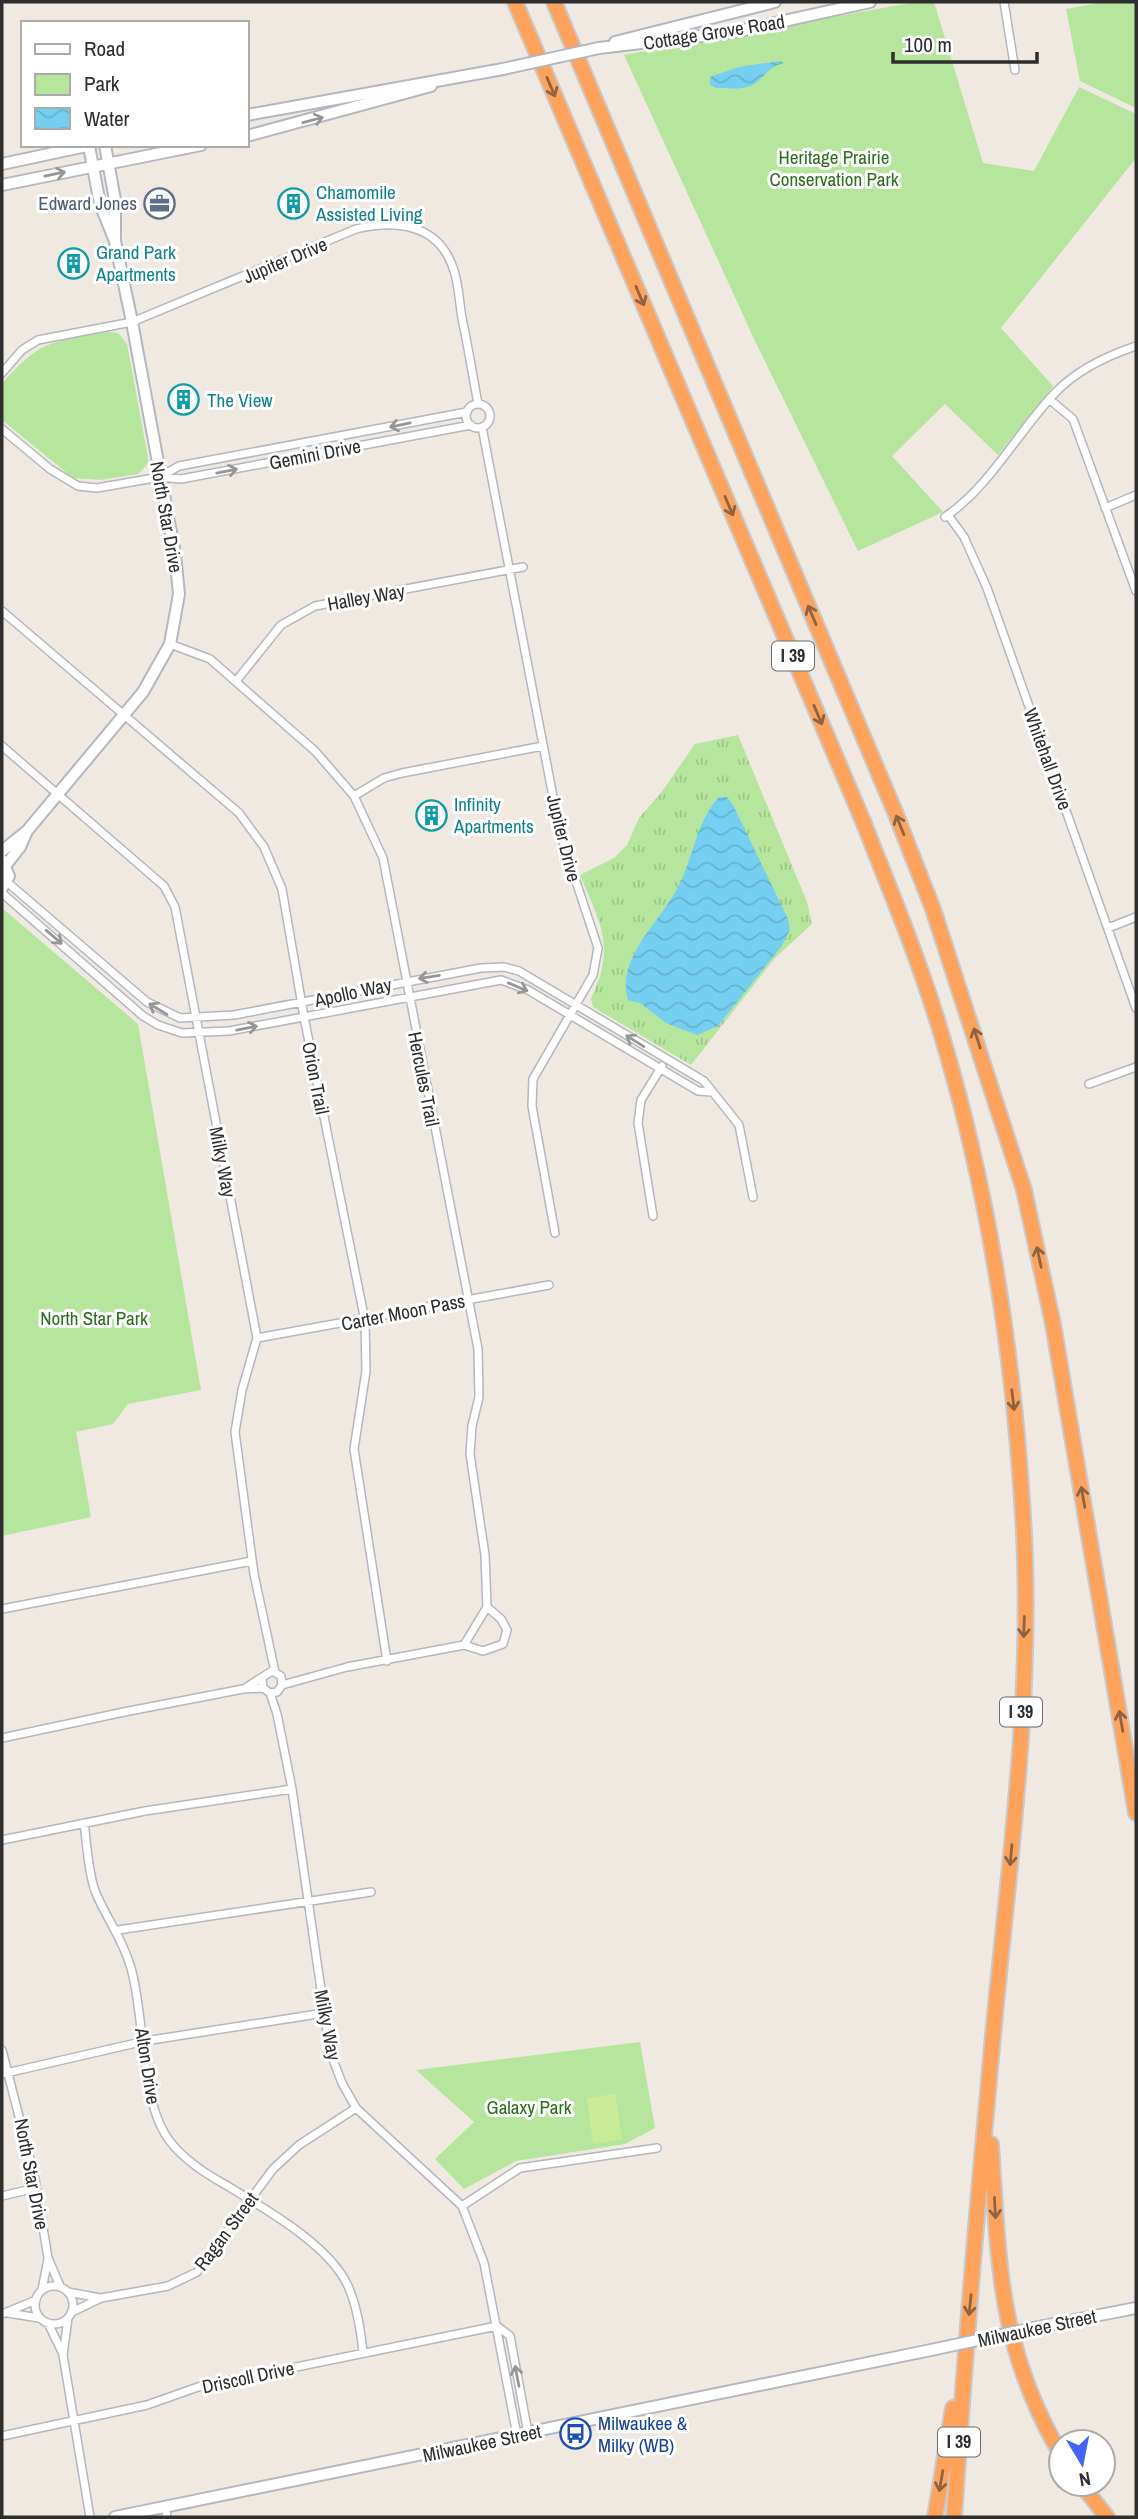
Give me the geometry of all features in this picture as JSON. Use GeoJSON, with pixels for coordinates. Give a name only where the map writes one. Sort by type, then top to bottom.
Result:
{"type":"FeatureCollection","features":[{"type":"Feature","properties":{"kind":"highway","name":"I 39"},"geometry":{"type":"LineString","coordinates":[[515,2],[863,821],[938,1024],[970,1143],[1004,1322],[1024,1537],[1023,1678],[1015,1802],[964,2366],[954,2517]]}},
{"type":"Feature","properties":{"kind":"highway","name":"I 39"},"geometry":{"type":"LineString","coordinates":[[554,2],[895,812],[933,909],[985,1062],[1024,1190],[1054,1324],[1136,1811]]}},
{"type":"Feature","properties":{"kind":"highway"},"geometry":{"type":"LineString","coordinates":[[988,2091],[999,2275],[1004,2305],[1018,2364],[1029,2395],[1047,2429]]}},
{"type":"Feature","properties":{"kind":"highway"},"geometry":{"type":"LineString","coordinates":[[934,2517],[956,2393],[964,2366]]}},
{"type":"Feature","properties":{"kind":"highway"},"geometry":{"type":"LineString","coordinates":[[1092,2498],[1108,2517]]}},
{"type":"Feature","properties":{"kind":"street","name":"Cottage Grove Road"},"geometry":{"type":"LineString","coordinates":[[248,115],[503,69],[599,48],[643,34],[775,2]]}},
{"type":"Feature","properties":{"kind":"street","name":"Cottage Grove Road"},"geometry":{"type":"LineString","coordinates":[[599,48],[734,32],[870,2]]}},
{"type":"Feature","properties":{"kind":"street"},"geometry":{"type":"LineString","coordinates":[[1004,2],[1015,70]]}},
{"type":"Feature","properties":{"kind":"street","name":"Cottage Grove Road"},"geometry":{"type":"LineString","coordinates":[[248,136],[467,76]]}},
{"type":"Feature","properties":{"kind":"street"},"geometry":{"type":"LineString","coordinates":[[2,164],[85,147]]}},
{"type":"Feature","properties":{"kind":"street","name":"North Star Drive"},"geometry":{"type":"LineString","coordinates":[[2,851],[27,831],[121,716],[144,692],[170,644],[176,618],[178,574],[132,322],[115,241],[100,204],[90,147]]}},
{"type":"Feature","properties":{"kind":"street","name":"North Star Drive"},"geometry":{"type":"LineString","coordinates":[[105,147],[115,200],[115,241]]}},
{"type":"Feature","properties":{"kind":"street"},"geometry":{"type":"LineString","coordinates":[[2,185],[191,147]]}},
{"type":"Feature","properties":{"kind":"street","name":"Jupiter Drive"},"geometry":{"type":"LineString","coordinates":[[2,373],[22,350],[38,340],[132,322],[356,229],[382,223],[405,225],[424,231],[437,242],[452,264],[478,404]]}},
{"type":"Feature","properties":{"kind":"street"},"geometry":{"type":"LineString","coordinates":[[1136,346],[1090,366],[1049,399],[1073,419],[1136,591]]}},
{"type":"Feature","properties":{"kind":"street","name":"Whitehall Drive"},"geometry":{"type":"LineString","coordinates":[[1049,399],[983,483],[946,516],[964,537],[987,589],[1136,1008]]}},
{"type":"Feature","properties":{"kind":"street"},"geometry":{"type":"LineString","coordinates":[[478,404],[485,406],[490,416],[482,427],[471,425],[467,412],[478,404]]}},
{"type":"Feature","properties":{"kind":"street","name":"Gemini Drive"},"geometry":{"type":"LineString","coordinates":[[160,477],[180,466],[467,412]]}},
{"type":"Feature","properties":{"kind":"street","name":"Gemini Drive"},"geometry":{"type":"LineString","coordinates":[[2,429],[50,469],[78,486],[97,488],[160,477],[181,480],[471,425]]}},
{"type":"Feature","properties":{"kind":"street","name":"Jupiter Drive"},"geometry":{"type":"LineString","coordinates":[[482,427],[564,850],[598,948],[593,975],[533,1079],[532,1107],[555,1233]]}},
{"type":"Feature","properties":{"kind":"street"},"geometry":{"type":"LineString","coordinates":[[1105,508],[1136,495]]}},
{"type":"Feature","properties":{"kind":"street","name":"Halley Way"},"geometry":{"type":"LineString","coordinates":[[237,680],[281,625],[315,606],[523,568]]}},
{"type":"Feature","properties":{"kind":"street","name":"Orion Trail"},"geometry":{"type":"LineString","coordinates":[[2,611],[121,716],[239,813],[264,847],[282,888],[301,1003],[365,1321],[366,1371],[355,1450],[387,1661]]}},
{"type":"Feature","properties":{"kind":"street","name":"Hercules Trail"},"geometry":{"type":"LineString","coordinates":[[170,644],[210,659],[315,751],[354,796],[383,858],[468,1299],[480,1375],[470,1454],[485,1555],[486,1607]]}},
{"type":"Feature","properties":{"kind":"street","name":"Milky Way"},"geometry":{"type":"LineString","coordinates":[[2,746],[169,891],[175,907],[257,1338],[240,1400],[235,1432],[252,1561],[275,1673],[273,1689],[292,1789],[330,2052],[342,2083],[356,2108],[462,2206],[484,2263],[523,2434]]}},
{"type":"Feature","properties":{"kind":"street"},"geometry":{"type":"LineString","coordinates":[[354,796],[384,778],[402,773],[543,746]]}},
{"type":"Feature","properties":{"kind":"street","name":"North Star Drive"},"geometry":{"type":"LineString","coordinates":[[4,862],[20,847],[27,831]]}},
{"type":"Feature","properties":{"kind":"street"},"geometry":{"type":"LineString","coordinates":[[4,862],[4,888]]}},
{"type":"Feature","properties":{"kind":"street","name":"Apollo Way"},"geometry":{"type":"LineString","coordinates":[[4,888],[147,1003],[170,1016],[195,1019],[301,1003],[481,968],[511,968],[527,974],[705,1081],[739,1125],[753,1197]]}},
{"type":"Feature","properties":{"kind":"street","name":"Apollo Way"},"geometry":{"type":"LineString","coordinates":[[4,888],[143,1016],[178,1032],[229,1031],[501,980],[518,985],[698,1091],[711,1092]]}},
{"type":"Feature","properties":{"kind":"street"},"geometry":{"type":"LineString","coordinates":[[1108,928],[1136,917]]}},
{"type":"Feature","properties":{"kind":"street"},"geometry":{"type":"LineString","coordinates":[[653,1216],[638,1123],[641,1100],[666,1060]]}},
{"type":"Feature","properties":{"kind":"street"},"geometry":{"type":"LineString","coordinates":[[1089,1084],[1136,1067]]}},
{"type":"Feature","properties":{"kind":"street","name":"Carter Moon Pass"},"geometry":{"type":"LineString","coordinates":[[257,1338],[365,1321],[549,1285]]}},
{"type":"Feature","properties":{"kind":"street"},"geometry":{"type":"LineString","coordinates":[[2,1609],[252,1561]]}},
{"type":"Feature","properties":{"kind":"street"},"geometry":{"type":"LineString","coordinates":[[2,1738],[243,1689],[273,1689],[305,1677],[347,1667],[464,1645],[483,1651],[503,1644],[507,1630],[502,1619],[486,1607],[464,1645]]}},
{"type":"Feature","properties":{"kind":"street"},"geometry":{"type":"LineString","coordinates":[[243,1689],[275,1673],[305,1677]]}},
{"type":"Feature","properties":{"kind":"street"},"geometry":{"type":"LineString","coordinates":[[262,1679],[273,1689]]}},
{"type":"Feature","properties":{"kind":"street"},"geometry":{"type":"LineString","coordinates":[[2,1840],[84,1823],[292,1789]]}},
{"type":"Feature","properties":{"kind":"street","name":"Alton Drive"},"geometry":{"type":"LineString","coordinates":[[84,1823],[94,1888],[106,1917],[118,1930],[131,1969],[152,2095],[165,2134],[174,2147],[205,2174],[285,2222],[327,2258],[347,2285],[363,2353]]}},
{"type":"Feature","properties":{"kind":"street"},"geometry":{"type":"LineString","coordinates":[[118,1930],[371,1892]]}},
{"type":"Feature","properties":{"kind":"street"},"geometry":{"type":"LineString","coordinates":[[5,2073],[145,2041],[324,2013]]}},
{"type":"Feature","properties":{"kind":"street","name":"North Star Drive"},"geometry":{"type":"LineString","coordinates":[[2,2050],[5,2073],[36,2188],[48,2258],[60,2286]]}},
{"type":"Feature","properties":{"kind":"street","name":"Ragan Street"},"geometry":{"type":"LineString","coordinates":[[70,2315],[101,2298],[168,2286],[197,2272],[273,2169],[299,2145],[356,2108]]}},
{"type":"Feature","properties":{"kind":"street"},"geometry":{"type":"LineString","coordinates":[[462,2206],[520,2168],[657,2148]]}},
{"type":"Feature","properties":{"kind":"street"},"geometry":{"type":"LineString","coordinates":[[2,2196],[36,2188]]}},
{"type":"Feature","properties":{"kind":"street","name":"North Star Drive"},"geometry":{"type":"LineString","coordinates":[[42,2290],[48,2258]]}},
{"type":"Feature","properties":{"kind":"street"},"geometry":{"type":"LineString","coordinates":[[4,2314],[36,2300],[42,2290],[60,2286],[68,2292],[73,2301],[64,2355]]}},
{"type":"Feature","properties":{"kind":"street"},"geometry":{"type":"LineString","coordinates":[[68,2292],[101,2298]]}},
{"type":"Feature","properties":{"kind":"street"},"geometry":{"type":"LineString","coordinates":[[36,2300],[39,2318]]}},
{"type":"Feature","properties":{"kind":"street","name":"Milwaukee Street"},"geometry":{"type":"LineString","coordinates":[[115,2517],[166,2511],[523,2434],[1136,2308]]}},
{"type":"Feature","properties":{"kind":"street"},"geometry":{"type":"LineString","coordinates":[[4,2314],[39,2318],[48,2323],[59,2324],[70,2315]]}},
{"type":"Feature","properties":{"kind":"street"},"geometry":{"type":"LineString","coordinates":[[48,2323],[64,2355],[90,2517]]}},
{"type":"Feature","properties":{"kind":"street","name":"Driscoll Drive"},"geometry":{"type":"LineString","coordinates":[[2,2436],[147,2405],[198,2387],[497,2327]]}},
{"type":"Feature","properties":{"kind":"green space","name":"Heritage Prairie Conservation Park"},"geometry":{"type":"Polygon","coordinates":[[[916,2],[934,2],[983,163],[1034,171],[1079,87],[1136,114],[1136,158],[1001,328],[1053,386],[998,455],[945,404],[892,456],[943,512],[858,551],[755,341],[624,55],[916,2]]]}},
{"type":"Feature","properties":{"kind":"green space"},"geometry":{"type":"Polygon","coordinates":[[[1104,2],[1136,2],[1136,108],[1080,81],[1066,9],[1104,2]]]}},
{"type":"Feature","properties":{"kind":"green space"},"geometry":{"type":"Polygon","coordinates":[[[108,332],[118,333],[127,344],[149,463],[138,474],[100,480],[73,478],[2,420],[2,384],[27,358],[48,345],[108,332]]]}},
{"type":"Feature","properties":{"kind":"green space"},"geometry":{"type":"Polygon","coordinates":[[[738,735],[807,902],[812,924],[775,958],[691,1065],[593,1007],[591,999],[603,964],[603,936],[580,875],[614,858],[627,845],[639,818],[661,793],[695,744],[738,735]]]}},
{"type":"Feature","properties":{"kind":"green space","name":"North Star Park"},"geometry":{"type":"Polygon","coordinates":[[[2,908],[138,1024],[201,1390],[128,1404],[113,1424],[76,1432],[91,1517],[2,1536],[2,908]]]}},
{"type":"Feature","properties":{"kind":"green space","name":"Galaxy Park"},"geometry":{"type":"Polygon","coordinates":[[[640,2042],[655,2128],[625,2144],[516,2161],[464,2189],[435,2159],[474,2122],[416,2070],[640,2042]]]}},
{"type":"Feature","properties":{"kind":"green space"},"geometry":{"type":"Polygon","coordinates":[[[615,2094],[622,2139],[593,2144],[587,2098],[615,2094]]]}},
{"type":"Feature","properties":{"kind":"water"},"geometry":{"type":"Polygon","coordinates":[[[780,61],[784,63],[769,70],[747,87],[718,88],[710,84],[710,77],[739,67],[780,61]]]}},
{"type":"Feature","properties":{"kind":"water"},"geometry":{"type":"Polygon","coordinates":[[[719,797],[727,797],[733,805],[788,919],[790,930],[781,947],[718,1026],[697,1035],[666,1023],[640,1003],[628,1000],[626,984],[634,954],[679,885],[705,817],[719,797]]]}},
{"type":"Feature","properties":{"kind":"place","name":"Edward Jones"},"geometry":{"type":"Point","coordinates":[160,203]}},
{"type":"Feature","properties":{"kind":"place","name":"Chamomile Assisted Living"},"geometry":{"type":"Point","coordinates":[293,203]}},
{"type":"Feature","properties":{"kind":"place","name":"Grand Park Apartments"},"geometry":{"type":"Point","coordinates":[73,263]}},
{"type":"Feature","properties":{"kind":"place","name":"The View"},"geometry":{"type":"Point","coordinates":[184,400]}},
{"type":"Feature","properties":{"kind":"place","name":"Infinity Apartments"},"geometry":{"type":"Point","coordinates":[431,815]}},
{"type":"Feature","properties":{"kind":"place","name":"Milwaukee & Milky (WB)"},"geometry":{"type":"Point","coordinates":[575,2434]}}]}
